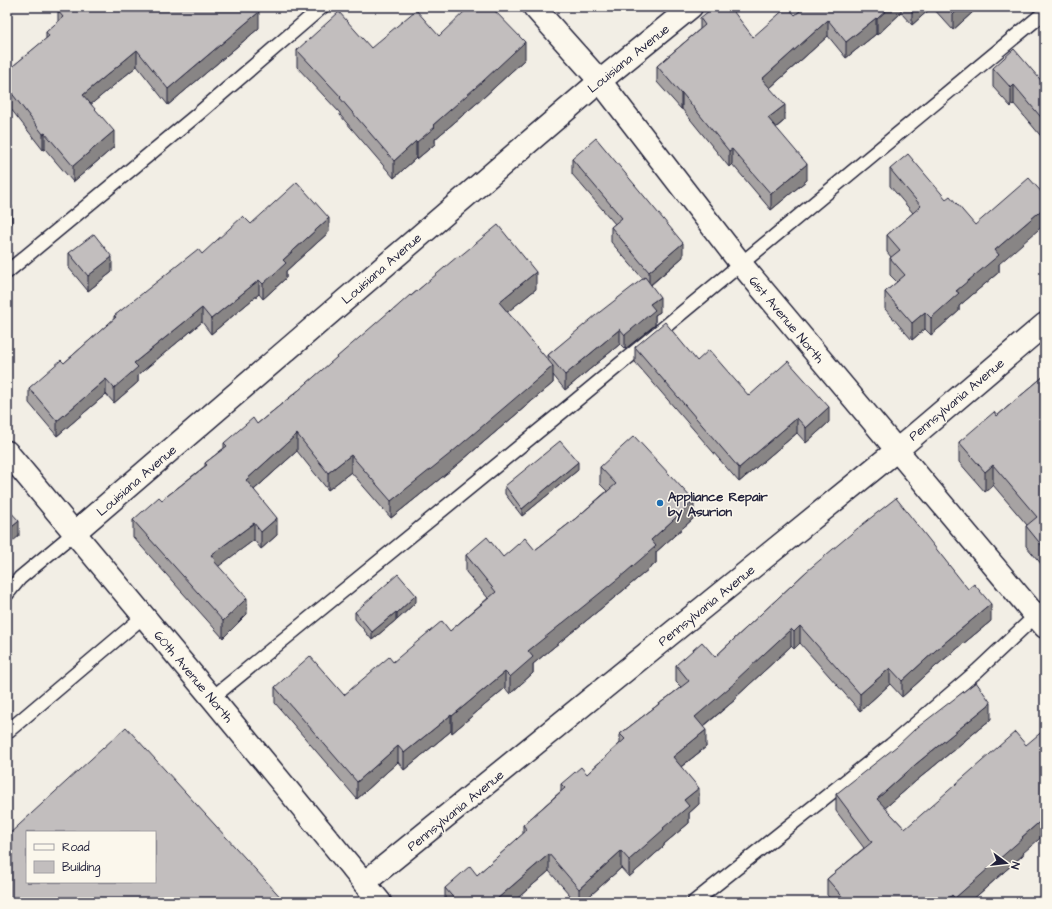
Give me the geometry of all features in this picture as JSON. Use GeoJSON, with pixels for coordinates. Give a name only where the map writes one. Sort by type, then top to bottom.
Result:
{"type":"FeatureCollection","features":[{"type":"Feature","properties":{"kind":"street","name":"61st Avenue North"},"geometry":{"type":"LineString","coordinates":[[534,7],[600,81],[741,264],[897,450],[1042,617]]}},
{"type":"Feature","properties":{"kind":"street","name":"Louisiana Avenue"},"geometry":{"type":"LineString","coordinates":[[74,533],[600,81],[691,7]]}},
{"type":"Feature","properties":{"kind":"street","name":"Pennsylvania Avenue"},"geometry":{"type":"LineString","coordinates":[[364,883],[897,450],[1045,324]]}},
{"type":"Feature","properties":{"kind":"street","name":"60th Avenue North"},"geometry":{"type":"LineString","coordinates":[[7,452],[380,902]]}},
{"type":"Feature","properties":{"kind":"lane"},"geometry":{"type":"LineString","coordinates":[[7,272],[198,114],[322,7]]}},
{"type":"Feature","properties":{"kind":"lane"},"geometry":{"type":"LineString","coordinates":[[212,698],[573,403],[1045,12]]}},
{"type":"Feature","properties":{"kind":"lane"},"geometry":{"type":"LineString","coordinates":[[7,594],[20,578],[74,533]]}},
{"type":"Feature","properties":{"kind":"lane"},"geometry":{"type":"LineString","coordinates":[[7,732],[144,616]]}},
{"type":"Feature","properties":{"kind":"lane"},"geometry":{"type":"LineString","coordinates":[[694,902],[891,746],[1042,617]]}},
{"type":"Feature","properties":{"kind":"building"},"geometry":{"type":"Polygon","coordinates":[[[63,7],[255,7],[259,12],[168,89],[137,50],[83,95],[114,131],[73,166],[45,133],[43,134],[7,87],[7,71],[49,36],[46,32],[63,17],[58,11],[63,7]]]}},
{"type":"Feature","properties":{"kind":"building"},"geometry":{"type":"Polygon","coordinates":[[[469,7],[491,7],[525,42],[433,125],[435,127],[417,142],[416,141],[394,161],[340,98],[341,97],[297,50],[339,12],[371,48],[416,10],[439,36],[469,7]]]}},
{"type":"Feature","properties":{"kind":"building"},"geometry":{"type":"Polygon","coordinates":[[[714,7],[730,7],[753,37],[787,7],[795,15],[805,7],[890,7],[877,19],[876,18],[846,42],[828,20],[762,79],[785,105],[768,118],[807,164],[771,194],[732,149],[729,151],[682,93],[681,94],[657,66],[705,25],[700,18],[714,7]]]}},
{"type":"Feature","properties":{"kind":"building"},"geometry":{"type":"Polygon","coordinates":[[[946,7],[961,7],[953,15],[946,7]]]}},
{"type":"Feature","properties":{"kind":"building"},"geometry":{"type":"Polygon","coordinates":[[[1014,49],[1045,85],[1045,122],[1014,85],[1011,88],[993,68],[1014,49]]]}},
{"type":"Feature","properties":{"kind":"building"},"geometry":{"type":"Polygon","coordinates":[[[596,138],[683,243],[649,272],[611,227],[622,218],[572,159],[596,138]]]}},
{"type":"Feature","properties":{"kind":"building"},"geometry":{"type":"Polygon","coordinates":[[[908,154],[946,199],[950,196],[975,225],[1029,178],[1045,196],[1045,207],[995,250],[999,255],[956,291],[959,293],[931,318],[925,312],[912,323],[885,292],[905,275],[890,258],[900,250],[887,235],[921,206],[890,169],[908,154]]]}},
{"type":"Feature","properties":{"kind":"building"},"geometry":{"type":"Polygon","coordinates":[[[297,182],[329,218],[283,260],[286,263],[263,284],[259,280],[211,319],[202,308],[134,363],[138,367],[114,388],[106,379],[57,421],[29,388],[61,360],[64,363],[116,317],[114,316],[198,249],[202,254],[243,216],[251,224],[297,182]]]}},
{"type":"Feature","properties":{"kind":"building"},"geometry":{"type":"Polygon","coordinates":[[[7,200],[12,206],[7,210],[7,200]]]}},
{"type":"Feature","properties":{"kind":"building"},"geometry":{"type":"Polygon","coordinates":[[[498,225],[536,272],[499,302],[553,366],[451,453],[391,501],[351,455],[328,473],[297,434],[246,480],[277,518],[261,532],[254,523],[211,555],[215,560],[214,561],[247,598],[223,621],[133,520],[159,497],[162,500],[207,465],[205,463],[227,446],[224,443],[253,418],[257,424],[299,390],[390,311],[391,312],[410,295],[411,296],[458,256],[459,257],[498,225]]]}},
{"type":"Feature","properties":{"kind":"building"},"geometry":{"type":"Polygon","coordinates":[[[94,234],[112,257],[88,276],[69,253],[94,234]]]}},
{"type":"Feature","properties":{"kind":"building"},"geometry":{"type":"Polygon","coordinates":[[[645,277],[660,297],[650,304],[655,310],[625,335],[620,329],[565,375],[548,355],[645,277]]]}},
{"type":"Feature","properties":{"kind":"building"},"geometry":{"type":"Polygon","coordinates":[[[665,322],[697,361],[709,350],[749,396],[788,361],[829,407],[806,428],[797,418],[739,468],[635,347],[665,322]]]}},
{"type":"Feature","properties":{"kind":"building"},"geometry":{"type":"Polygon","coordinates":[[[1045,375],[1045,545],[1043,547],[1026,526],[1037,517],[993,465],[985,472],[959,442],[994,412],[997,416],[1045,375]]]}},
{"type":"Feature","properties":{"kind":"building"},"geometry":{"type":"Polygon","coordinates":[[[634,436],[694,501],[651,540],[656,546],[625,573],[528,651],[533,657],[510,677],[505,672],[404,753],[398,746],[357,782],[275,687],[310,656],[344,695],[389,657],[393,662],[442,621],[450,631],[496,592],[466,555],[487,537],[503,557],[525,538],[535,550],[575,519],[616,484],[600,467],[634,436]]]}},
{"type":"Feature","properties":{"kind":"building"},"geometry":{"type":"Polygon","coordinates":[[[560,441],[578,462],[522,509],[505,486],[560,441]]]}},
{"type":"Feature","properties":{"kind":"building"},"geometry":{"type":"Polygon","coordinates":[[[896,498],[968,589],[974,584],[991,604],[902,681],[890,668],[860,694],[800,626],[794,632],[791,629],[735,681],[736,682],[695,717],[706,730],[673,757],[699,788],[684,800],[689,806],[629,860],[621,851],[579,889],[549,854],[497,899],[500,902],[457,902],[445,888],[470,866],[477,875],[527,830],[523,825],[565,788],[561,784],[581,767],[587,774],[625,739],[620,734],[689,681],[676,665],[702,642],[715,657],[807,571],[896,498]]]}},
{"type":"Feature","properties":{"kind":"building"},"geometry":{"type":"Polygon","coordinates":[[[7,508],[19,521],[7,531],[7,508]]]}},
{"type":"Feature","properties":{"kind":"building"},"geometry":{"type":"Polygon","coordinates":[[[398,574],[416,595],[397,613],[396,612],[372,632],[355,612],[398,574]]]}},
{"type":"Feature","properties":{"kind":"building"},"geometry":{"type":"Polygon","coordinates":[[[976,682],[991,703],[916,764],[877,799],[905,829],[1015,732],[1026,745],[1045,729],[1045,817],[955,898],[952,895],[944,902],[847,902],[827,879],[872,842],[836,794],[897,746],[914,730],[976,682]]]}},
{"type":"Feature","properties":{"kind":"building"},"geometry":{"type":"Polygon","coordinates":[[[126,727],[285,902],[7,902],[7,836],[126,727]]]}},
{"type":"Feature","properties":{"kind":"place","name":"Appliance Repair by Asurion"},"geometry":{"type":"Point","coordinates":[660,503]}}]}
